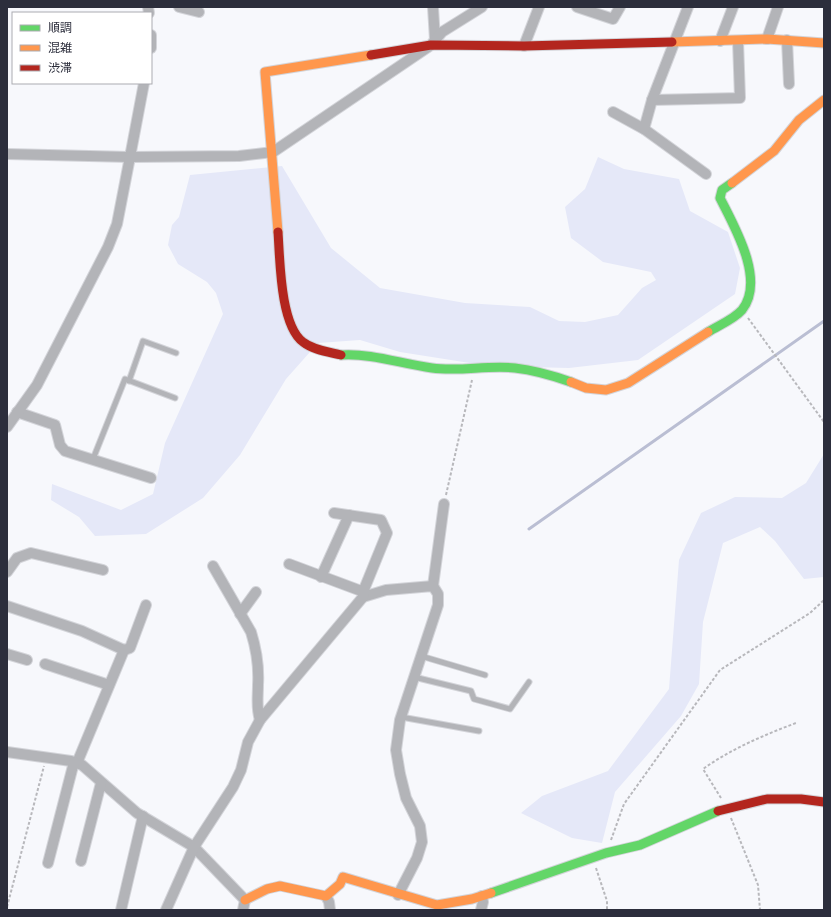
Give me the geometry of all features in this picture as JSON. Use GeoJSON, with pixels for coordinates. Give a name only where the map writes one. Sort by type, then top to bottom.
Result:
{"type":"FeatureCollection","features":[{"type":"Feature","properties":{"kind":"street"},"geometry":{"type":"LineString","coordinates":[[179,7],[199,12]]}},
{"type":"Feature","properties":{"kind":"street"},"geometry":{"type":"LineString","coordinates":[[433,7],[433,42]]}},
{"type":"Feature","properties":{"kind":"street"},"geometry":{"type":"LineString","coordinates":[[7,154],[130,157],[239,156],[273,152],[433,42],[442,32],[482,7]]}},
{"type":"Feature","properties":{"kind":"street"},"geometry":{"type":"LineString","coordinates":[[524,46],[539,7]]}},
{"type":"Feature","properties":{"kind":"street"},"geometry":{"type":"LineString","coordinates":[[577,7],[613,19],[620,7]]}},
{"type":"Feature","properties":{"kind":"street"},"geometry":{"type":"LineString","coordinates":[[644,129],[652,100],[688,7]]}},
{"type":"Feature","properties":{"kind":"street"},"geometry":{"type":"LineString","coordinates":[[720,41],[733,7]]}},
{"type":"Feature","properties":{"kind":"street"},"geometry":{"type":"LineString","coordinates":[[767,40],[778,7]]}},
{"type":"Feature","properties":{"kind":"street"},"geometry":{"type":"LineString","coordinates":[[813,41],[824,37]]}},
{"type":"Feature","properties":{"kind":"street"},"geometry":{"type":"LineString","coordinates":[[824,43],[813,41],[767,40],[524,46],[433,42],[265,72],[273,152],[284,303],[296,336],[304,343],[315,348],[341,355],[359,354],[432,368],[454,370],[475,368],[514,368],[560,378],[586,388],[606,390],[628,383],[686,345],[736,316],[742,309],[747,301],[750,274],[739,235],[720,198],[722,190],[774,151],[799,120],[824,100]]}},
{"type":"Feature","properties":{"kind":"street"},"geometry":{"type":"LineString","coordinates":[[787,40],[789,84]]}},
{"type":"Feature","properties":{"kind":"street"},"geometry":{"type":"LineString","coordinates":[[652,100],[740,98],[738,41]]}},
{"type":"Feature","properties":{"kind":"street"},"geometry":{"type":"LineString","coordinates":[[7,426],[37,384],[108,247],[117,224],[144,84]]}},
{"type":"Feature","properties":{"kind":"street"},"geometry":{"type":"LineString","coordinates":[[613,112],[644,129],[706,174]]}},
{"type":"Feature","properties":{"kind":"street"},"geometry":{"type":"LineString","coordinates":[[17,412],[55,425],[60,445],[65,450],[151,478]]}},
{"type":"Feature","properties":{"kind":"street"},"geometry":{"type":"LineString","coordinates":[[398,895],[417,858],[422,842],[420,826],[406,798],[396,750],[401,717],[438,605],[438,594],[432,586],[444,504]]}},
{"type":"Feature","properties":{"kind":"street"},"geometry":{"type":"LineString","coordinates":[[166,910],[194,847],[233,787],[242,770],[248,742],[260,720],[363,595],[387,533],[381,520],[334,513]]}},
{"type":"Feature","properties":{"kind":"street"},"geometry":{"type":"LineString","coordinates":[[321,577],[349,515]]}},
{"type":"Feature","properties":{"kind":"street"},"geometry":{"type":"LineString","coordinates":[[7,572],[17,558],[31,553],[103,570]]}},
{"type":"Feature","properties":{"kind":"street"},"geometry":{"type":"LineString","coordinates":[[289,564],[363,595],[386,590],[432,586]]}},
{"type":"Feature","properties":{"kind":"street"},"geometry":{"type":"LineString","coordinates":[[213,566],[251,632],[255,644],[258,684],[258,712],[260,720]]}},
{"type":"Feature","properties":{"kind":"street"},"geometry":{"type":"LineString","coordinates":[[240,614],[256,592]]}},
{"type":"Feature","properties":{"kind":"street"},"geometry":{"type":"LineString","coordinates":[[7,606],[82,631],[124,650],[130,648],[146,605]]}},
{"type":"Feature","properties":{"kind":"street"},"geometry":{"type":"LineString","coordinates":[[48,863],[76,763],[124,650]]}},
{"type":"Feature","properties":{"kind":"street"},"geometry":{"type":"LineString","coordinates":[[7,654],[27,660]]}},
{"type":"Feature","properties":{"kind":"street"},"geometry":{"type":"LineString","coordinates":[[45,664],[109,685]]}},
{"type":"Feature","properties":{"kind":"street"},"geometry":{"type":"LineString","coordinates":[[7,752],[46,757],[82,765],[101,783],[143,816],[194,847],[244,905],[273,887],[281,886],[326,896]]}},
{"type":"Feature","properties":{"kind":"street"},"geometry":{"type":"LineString","coordinates":[[81,861],[101,783]]}},
{"type":"Feature","properties":{"kind":"street"},"geometry":{"type":"LineString","coordinates":[[326,896],[340,884],[343,877],[427,906],[450,904],[482,896],[606,853],[640,845],[715,812],[728,808],[767,799],[801,799],[824,802]]}},
{"type":"Feature","properties":{"kind":"street"},"geometry":{"type":"LineString","coordinates":[[121,910],[143,816]]}},
{"type":"Feature","properties":{"kind":"street"},"geometry":{"type":"LineString","coordinates":[[326,896],[330,910]]}},
{"type":"Feature","properties":{"kind":"street"},"geometry":{"type":"LineString","coordinates":[[481,910],[483,902],[482,896]]}},
{"type":"Feature","properties":{"kind":"lane"},"geometry":{"type":"LineString","coordinates":[[129,381],[143,341],[176,354]]}},
{"type":"Feature","properties":{"kind":"lane"},"geometry":{"type":"LineString","coordinates":[[93,459],[125,379],[175,398]]}},
{"type":"Feature","properties":{"kind":"lane"},"geometry":{"type":"LineString","coordinates":[[421,656],[485,676]]}},
{"type":"Feature","properties":{"kind":"lane"},"geometry":{"type":"LineString","coordinates":[[414,677],[471,691],[474,699],[510,709],[530,682]]}},
{"type":"Feature","properties":{"kind":"lane"},"geometry":{"type":"LineString","coordinates":[[401,717],[479,731]]}},
{"type":"Feature","properties":{"kind":"path"},"geometry":{"type":"LineString","coordinates":[[742,309],[824,422]]}},
{"type":"Feature","properties":{"kind":"path"},"geometry":{"type":"LineString","coordinates":[[444,504],[475,368]]}},
{"type":"Feature","properties":{"kind":"path"},"geometry":{"type":"LineString","coordinates":[[606,853],[624,804],[720,670],[810,613],[824,600]]}},
{"type":"Feature","properties":{"kind":"path"},"geometry":{"type":"LineString","coordinates":[[760,910],[758,885],[728,808],[703,769],[714,761],[767,734],[796,723]]}},
{"type":"Feature","properties":{"kind":"path"},"geometry":{"type":"LineString","coordinates":[[7,907],[46,757]]}},
{"type":"Feature","properties":{"kind":"path"},"geometry":{"type":"LineString","coordinates":[[592,858],[607,901],[607,910]]}},
{"type":"Feature","properties":{"kind":"shaded area"},"geometry":{"type":"Polygon","coordinates":[[[598,157],[624,169],[679,179],[690,211],[728,232],[740,268],[735,294],[638,360],[569,368],[489,366],[400,352],[360,340],[318,343],[286,379],[240,455],[203,498],[146,534],[95,536],[79,517],[51,500],[52,484],[121,510],[153,494],[165,443],[223,314],[216,293],[207,282],[178,264],[168,245],[172,225],[179,217],[190,175],[282,166],[331,248],[380,288],[465,303],[530,307],[559,321],[585,322],[618,315],[642,288],[656,280],[651,272],[603,262],[571,238],[565,207],[585,189],[598,157]]]}},
{"type":"Feature","properties":{"kind":"shaded area"},"geometry":{"type":"Polygon","coordinates":[[[824,454],[824,577],[804,579],[775,541],[760,527],[723,543],[703,622],[699,684],[681,716],[615,792],[602,843],[572,838],[521,813],[542,796],[608,771],[669,689],[679,560],[701,513],[735,497],[782,498],[806,483],[824,454]]]}},
{"type":"Feature","properties":{"kind":"waterway"},"geometry":{"type":"LineString","coordinates":[[529,529],[824,321]]}},
{"type":"Feature","properties":{"kind":"traffic: fast"},"geometry":{"type":"LineString","coordinates":[[708,332],[738,314],[749,298],[751,284],[745,253],[733,223],[720,198],[722,190],[732,183]]}},
{"type":"Feature","properties":{"kind":"traffic: fast"},"geometry":{"type":"LineString","coordinates":[[341,355],[375,357],[442,369],[494,367],[515,368],[529,370],[571,382]]}},
{"type":"Feature","properties":{"kind":"traffic: fast"},"geometry":{"type":"LineString","coordinates":[[491,893],[606,853],[640,845],[718,811]]}},
{"type":"Feature","properties":{"kind":"traffic: slow"},"geometry":{"type":"LineString","coordinates":[[672,42],[767,39],[824,43]]}},
{"type":"Feature","properties":{"kind":"traffic: slow"},"geometry":{"type":"LineString","coordinates":[[278,232],[265,72],[371,55]]}},
{"type":"Feature","properties":{"kind":"traffic: slow"},"geometry":{"type":"LineString","coordinates":[[732,183],[774,151],[799,120],[824,100]]}},
{"type":"Feature","properties":{"kind":"traffic: slow"},"geometry":{"type":"LineString","coordinates":[[571,382],[586,388],[606,390],[628,383],[708,332]]}},
{"type":"Feature","properties":{"kind":"traffic: slow"},"geometry":{"type":"LineString","coordinates":[[245,900],[267,889],[280,886],[326,896],[340,884],[343,877],[437,905],[472,899],[491,893]]}},
{"type":"Feature","properties":{"kind":"traffic: jam"},"geometry":{"type":"LineString","coordinates":[[371,55],[431,45],[524,46],[672,42]]}},
{"type":"Feature","properties":{"kind":"traffic: jam"},"geometry":{"type":"LineString","coordinates":[[278,232],[283,291],[286,307],[295,334],[311,347],[341,355]]}},
{"type":"Feature","properties":{"kind":"traffic: jam"},"geometry":{"type":"LineString","coordinates":[[718,811],[767,799],[801,799],[824,802]]}}]}
